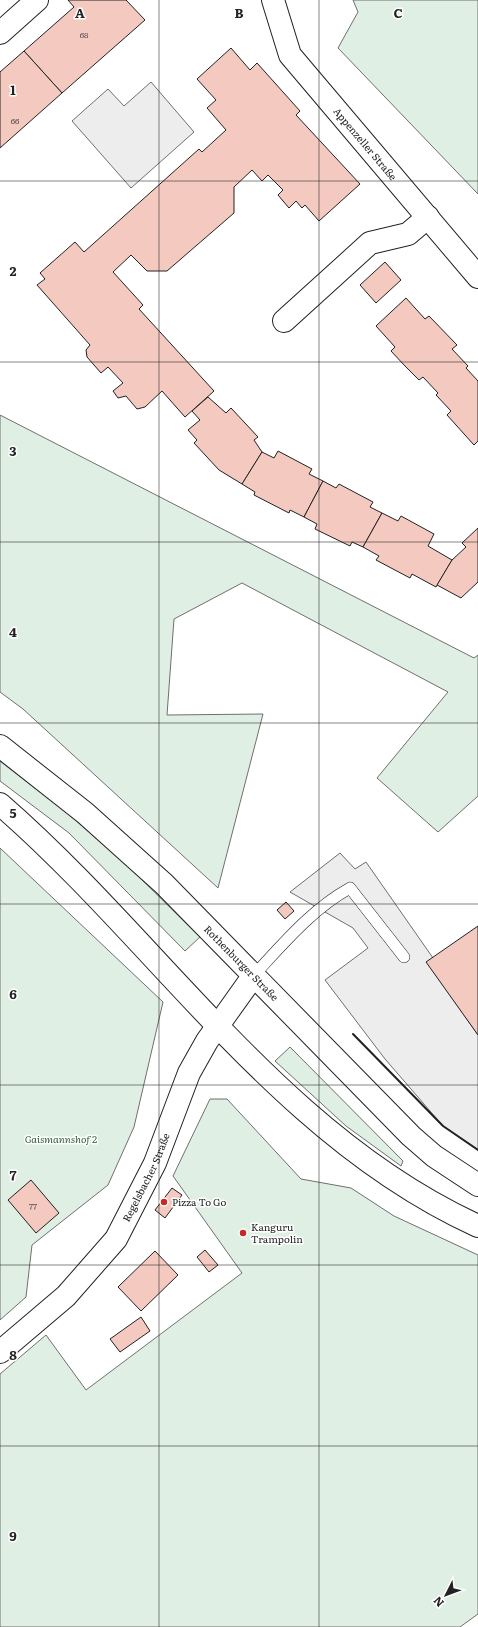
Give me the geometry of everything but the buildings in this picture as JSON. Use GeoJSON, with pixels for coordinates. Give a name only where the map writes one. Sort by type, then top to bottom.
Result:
{"type":"FeatureCollection","features":[{"type":"Feature","properties":{"kind":"main road"},"geometry":{"type":"LineString","coordinates":[[0,33],[37,0]]}},
{"type":"Feature","properties":{"kind":"main road","name":"Appenzeller Straße"},"geometry":{"type":"LineString","coordinates":[[273,0],[290,55],[478,277]]}},
{"type":"Feature","properties":{"kind":"main road"},"geometry":{"type":"LineString","coordinates":[[284,320],[370,243],[408,234],[428,217]]}},
{"type":"Feature","properties":{"kind":"main road","name":"Rothenburger Straße"},"geometry":{"type":"LineString","coordinates":[[0,746],[85,813],[137,858],[416,1141],[453,1170],[478,1185]]}},
{"type":"Feature","properties":{"kind":"main road"},"geometry":{"type":"LineString","coordinates":[[0,804],[78,879],[218,1025],[298,1104],[345,1143],[405,1185],[478,1226]]}},
{"type":"Feature","properties":{"kind":"main road","name":"Regelsbacher Straße"},"geometry":{"type":"LineString","coordinates":[[0,1352],[66,1296],[116,1239],[155,1163],[189,1073],[218,1025],[254,976]]}},
{"type":"Feature","properties":{"kind":"lane"},"geometry":{"type":"LineString","coordinates":[[254,976],[318,910],[334,897],[350,888],[404,957]]}},
{"type":"Feature","properties":{"kind":"green space"},"geometry":{"type":"Polygon","coordinates":[[[353,0],[478,0],[478,194],[338,48],[358,12],[353,0]]]}},
{"type":"Feature","properties":{"kind":"green space"},"geometry":{"type":"Polygon","coordinates":[[[0,415],[474,658],[478,655],[478,796],[438,832],[377,778],[448,692],[242,583],[174,619],[167,715],[263,714],[218,888],[23,709],[0,692],[0,415]]]}},
{"type":"Feature","properties":{"kind":"green space"},"geometry":{"type":"Polygon","coordinates":[[[0,761],[67,813],[125,863],[200,937],[185,951],[69,833],[0,781],[0,761]]]}},
{"type":"Feature","properties":{"kind":"green space","name":"Gaismannshof 2"},"geometry":{"type":"Polygon","coordinates":[[[0,848],[163,1002],[134,1127],[108,1185],[32,1245],[26,1297],[0,1320],[0,848]]]}},
{"type":"Feature","properties":{"kind":"green space"},"geometry":{"type":"Polygon","coordinates":[[[290,1047],[403,1161],[401,1166],[346,1126],[275,1061],[290,1047]]]}},
{"type":"Feature","properties":{"kind":"green space"},"geometry":{"type":"Polygon","coordinates":[[[210,1099],[227,1099],[301,1179],[351,1188],[394,1216],[478,1255],[478,1614],[460,1627],[0,1627],[0,1374],[46,1335],[86,1390],[242,1273],[173,1176],[210,1099]]]}},
{"type":"Feature","properties":{"kind":"shaded area"},"geometry":{"type":"Polygon","coordinates":[[[151,82],[194,132],[131,188],[72,121],[108,89],[124,106],[151,82]]]}},
{"type":"Feature","properties":{"kind":"shaded area"},"geometry":{"type":"Polygon","coordinates":[[[340,853],[355,869],[366,862],[433,958],[427,962],[478,1035],[478,1150],[443,1126],[385,1059],[325,980],[368,948],[353,928],[290,892],[340,853]]]}},
{"type":"Feature","properties":{"kind":"wall"},"geometry":{"type":"LineString","coordinates":[[353,1034],[443,1126],[478,1150]]}},
{"type":"Feature","properties":{"kind":"place","name":"Pizza To Go"},"geometry":{"type":"Point","coordinates":[164,1202]}},
{"type":"Feature","properties":{"kind":"place","name":"Kanguru Trampolin"},"geometry":{"type":"Point","coordinates":[243,1233]}}]}
